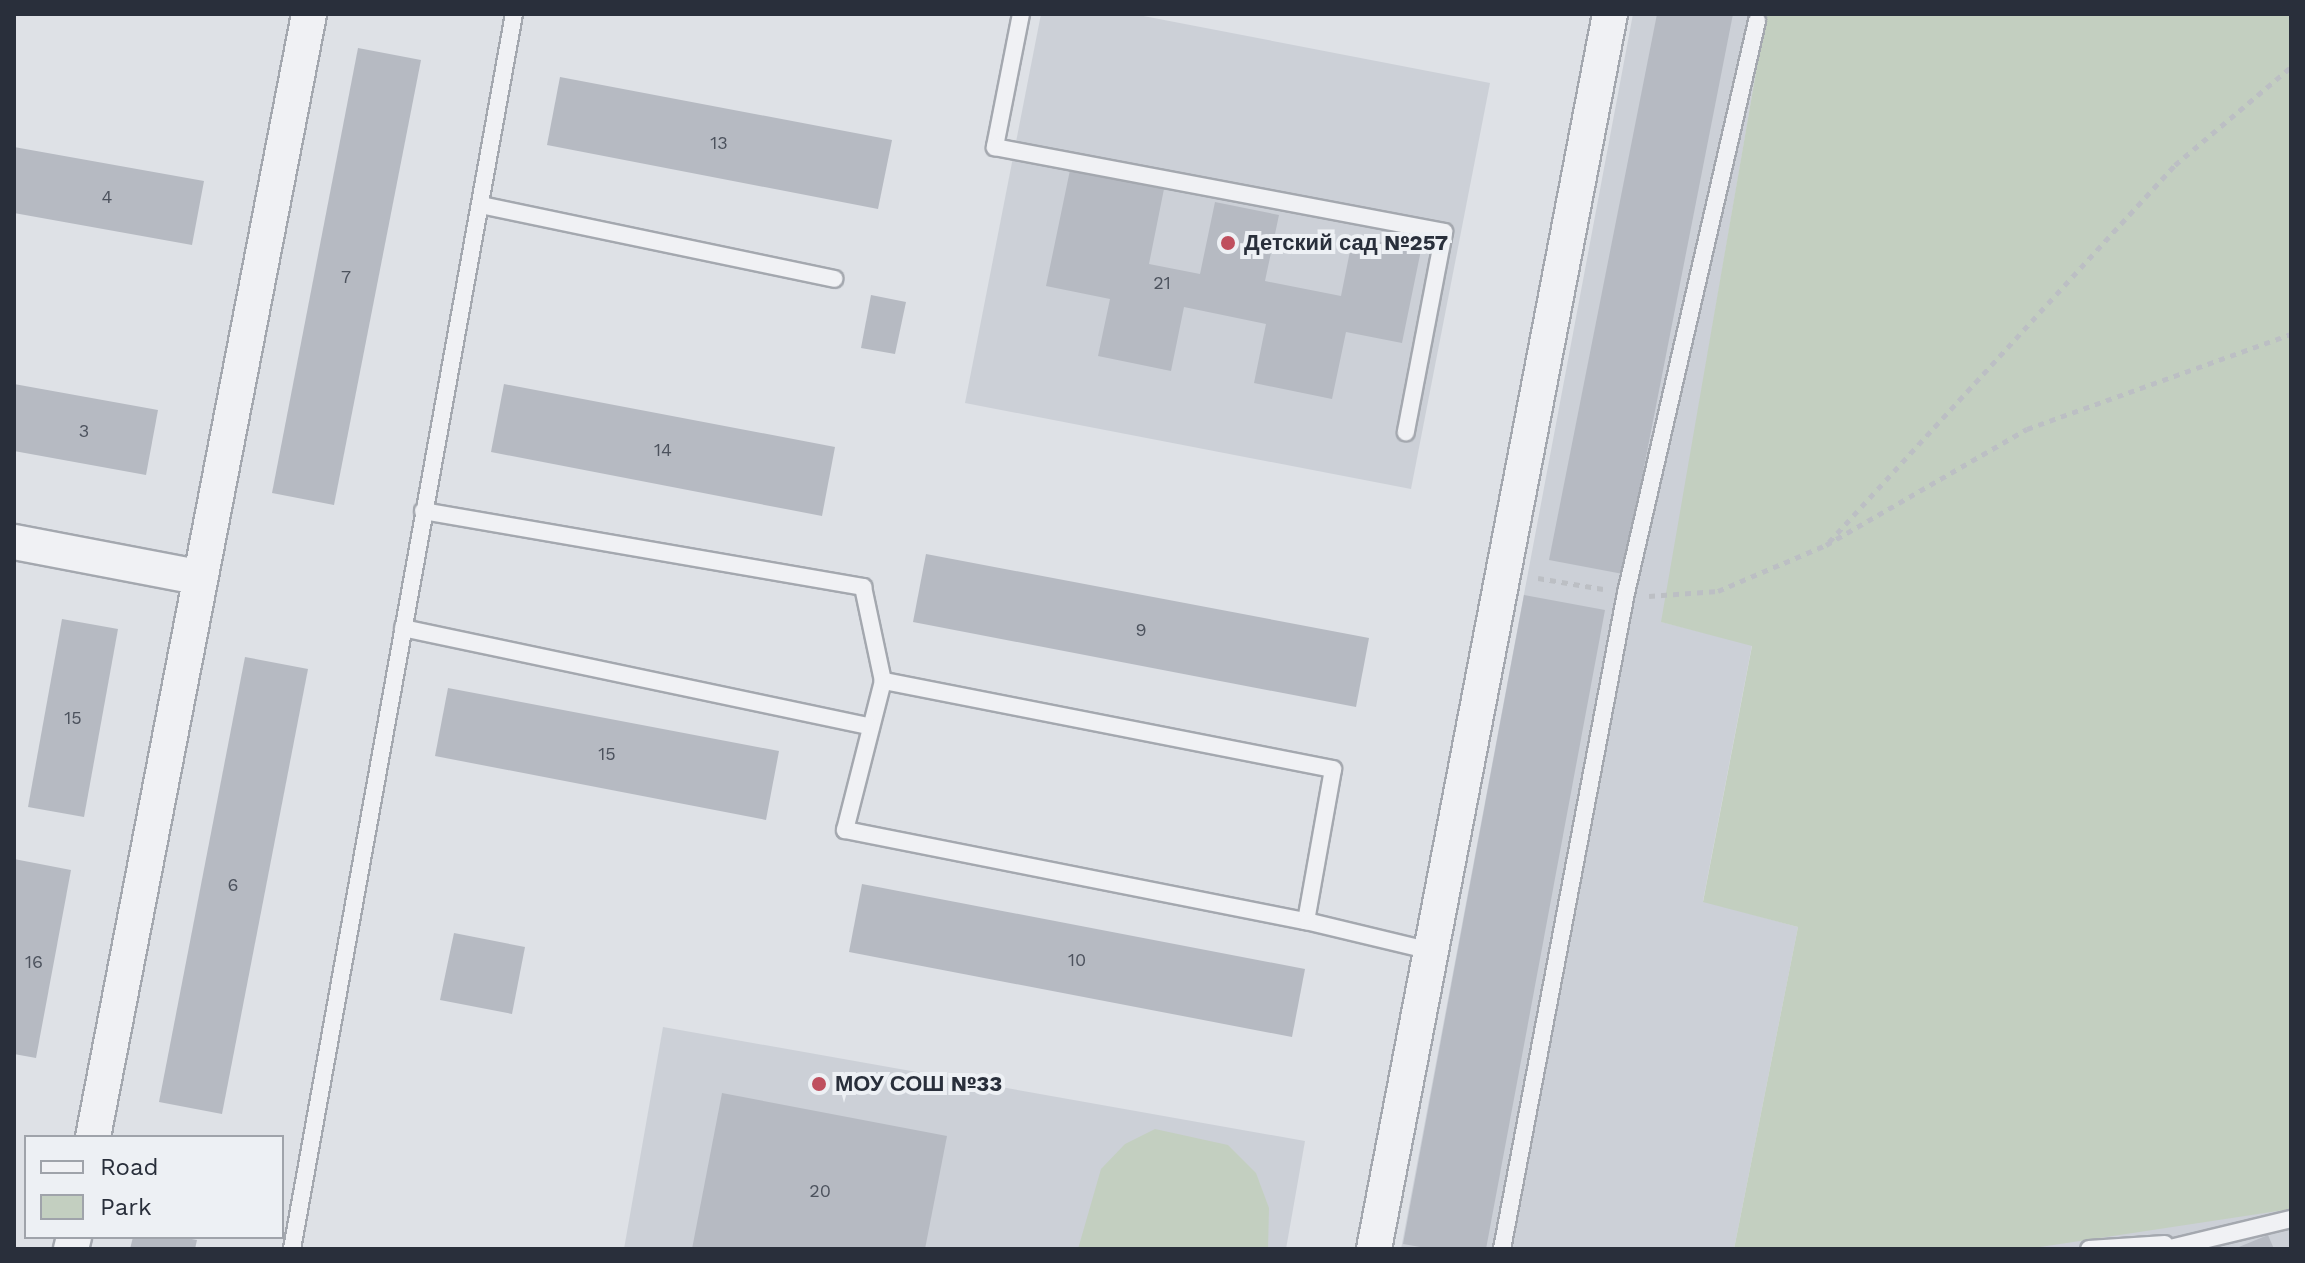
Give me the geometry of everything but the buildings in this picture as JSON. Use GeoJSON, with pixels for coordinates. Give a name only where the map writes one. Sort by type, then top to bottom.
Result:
{"type":"FeatureCollection","features":[{"type":"Feature","properties":{"kind":"street"},"geometry":{"type":"LineString","coordinates":[[93,1135],[198,577],[309,14]]}},
{"type":"Feature","properties":{"kind":"street"},"geometry":{"type":"LineString","coordinates":[[1374,1249],[1498,571],[1610,14]]}},
{"type":"Feature","properties":{"kind":"street"},"geometry":{"type":"LineString","coordinates":[[14,542],[198,577]]}},
{"type":"Feature","properties":{"kind":"lane"},"geometry":{"type":"LineString","coordinates":[[292,1249],[514,14]]}},
{"type":"Feature","properties":{"kind":"lane"},"geometry":{"type":"LineString","coordinates":[[1021,14],[995,147],[1444,232],[1406,432]]}},
{"type":"Feature","properties":{"kind":"lane"},"geometry":{"type":"LineString","coordinates":[[1502,1249],[1626,593],[1757,21]]}},
{"type":"Feature","properties":{"kind":"lane"},"geometry":{"type":"LineString","coordinates":[[481,205],[834,279]]}},
{"type":"Feature","properties":{"kind":"lane"},"geometry":{"type":"LineString","coordinates":[[423,511],[863,587],[883,681],[845,830],[1306,921],[1427,950]]}},
{"type":"Feature","properties":{"kind":"lane"},"geometry":{"type":"LineString","coordinates":[[403,628],[871,727]]}},
{"type":"Feature","properties":{"kind":"lane"},"geometry":{"type":"LineString","coordinates":[[883,681],[1333,769],[1306,921]]}},
{"type":"Feature","properties":{"kind":"lane"},"geometry":{"type":"LineString","coordinates":[[2089,1249],[2165,1247],[2291,1219]]}},
{"type":"Feature","properties":{"kind":"path"},"geometry":{"type":"LineString","coordinates":[[1826,545],[2175,165],[2291,67]]}},
{"type":"Feature","properties":{"kind":"path"},"geometry":{"type":"LineString","coordinates":[[1498,571],[1663,598],[1718,591],[1826,545],[2027,429],[2291,334]]}},
{"type":"Feature","properties":{"kind":"shaded area","name":"Детский сад №257"},"geometry":{"type":"Polygon","coordinates":[[[1041,14],[1133,14],[1490,83],[1411,489],[965,403],[1041,14]]]}},
{"type":"Feature","properties":{"kind":"shaded area"},"geometry":{"type":"Polygon","coordinates":[[[1633,14],[1766,14],[1662,622],[1752,645],[1703,901],[1798,927],[1734,1249],[1401,1249],[1633,14]]]}},
{"type":"Feature","properties":{"kind":"shaded area","name":"МОУ СОШ №33"},"geometry":{"type":"Polygon","coordinates":[[[663,1027],[1305,1141],[1286,1249],[624,1249],[663,1027]]]}},
{"type":"Feature","properties":{"kind":"shaded area"},"geometry":{"type":"Polygon","coordinates":[[[2291,1209],[2291,1249],[2027,1249],[2039,1242],[2291,1209]]]}},
{"type":"Feature","properties":{"kind":"green space"},"geometry":{"type":"Polygon","coordinates":[[[1766,14],[2291,14],[2291,1209],[2027,1249],[1734,1249],[1798,927],[1703,902],[1752,646],[1661,622],[1766,14]]]}},
{"type":"Feature","properties":{"kind":"green space"},"geometry":{"type":"Polygon","coordinates":[[[1155,1129],[1228,1145],[1256,1173],[1269,1208],[1268,1249],[1078,1249],[1101,1169],[1125,1144],[1155,1129]]]}},
{"type":"Feature","properties":{"kind":"place","name":"Детский сад №257"},"geometry":{"type":"Point","coordinates":[1228,243]}},
{"type":"Feature","properties":{"kind":"place","name":"МОУ СОШ №33"},"geometry":{"type":"Point","coordinates":[819,1084]}}]}
